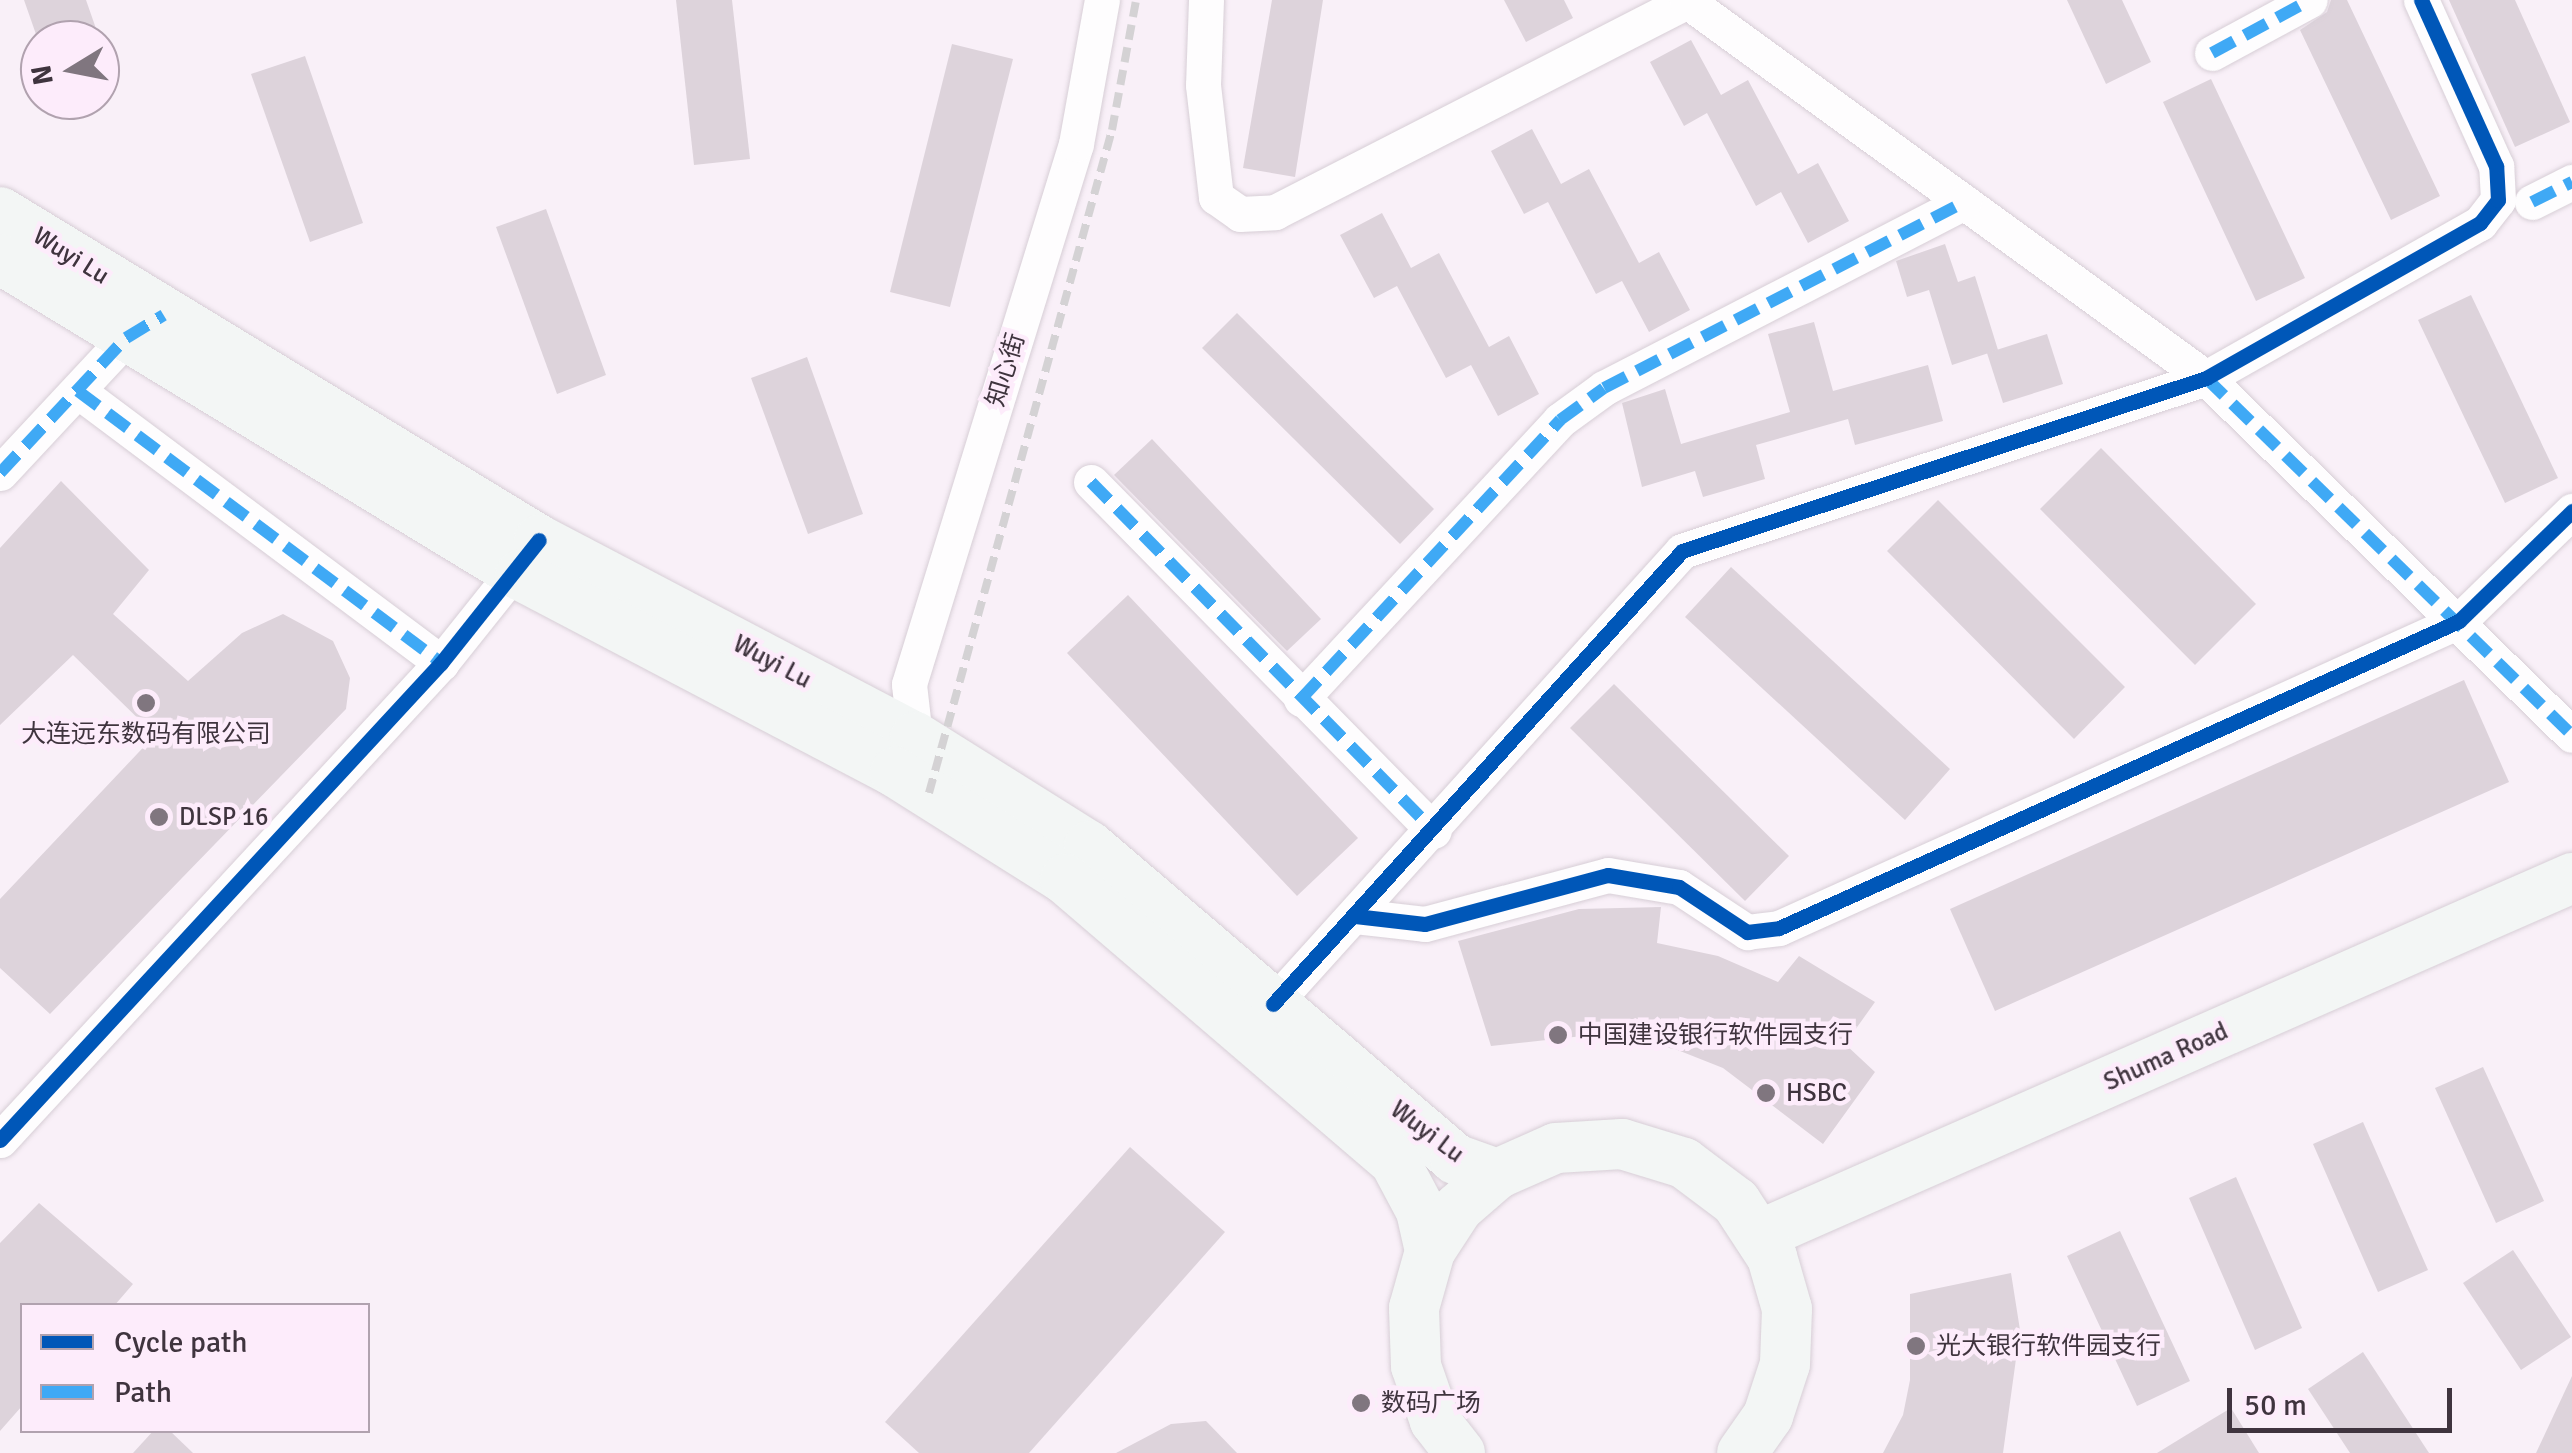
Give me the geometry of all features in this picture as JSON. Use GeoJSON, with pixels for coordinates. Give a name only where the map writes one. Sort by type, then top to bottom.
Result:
{"type":"FeatureCollection","features":[{"type":"Feature","properties":{"kind":"main road","name":"Wuyi Lu"},"geometry":{"type":"LineString","coordinates":[[0,212],[145,326]]}},
{"type":"Feature","properties":{"kind":"main road","name":"Wuyi Lu"},"geometry":{"type":"LineString","coordinates":[[0,259],[145,326],[895,772],[1065,878],[1395,1162],[1421,1211],[1430,1252]]}},
{"type":"Feature","properties":{"kind":"main road","name":"Wuyi Lu"},"geometry":{"type":"LineString","coordinates":[[527,556],[915,737],[1089,846],[1455,1159],[1497,1174]]}},
{"type":"Feature","properties":{"kind":"main road","name":"Shuma Road"},"geometry":{"type":"LineString","coordinates":[[1767,1249],[2572,878]]}},
{"type":"Feature","properties":{"kind":"main road","name":"Shuma Road"},"geometry":{"type":"LineString","coordinates":[[1767,1249],[2572,916]]}},
{"type":"Feature","properties":{"kind":"main road"},"geometry":{"type":"LineString","coordinates":[[1460,1453],[1436,1421],[1416,1366],[1414,1308],[1430,1252],[1458,1208],[1497,1174],[1556,1148],[1622,1144],[1684,1163],[1736,1202],[1767,1249],[1786,1309],[1785,1364],[1768,1416],[1742,1453]]}},
{"type":"Feature","properties":{"kind":"street","name":"知心街"},"geometry":{"type":"LineString","coordinates":[[915,737],[909,684],[1076,144],[1102,0]]}},
{"type":"Feature","properties":{"kind":"street"},"geometry":{"type":"LineString","coordinates":[[1206,0],[1203,85],[1216,197],[1240,214],[1275,212],[1688,1],[2206,378],[2459,620],[2572,735]]}},
{"type":"Feature","properties":{"kind":"street"},"geometry":{"type":"LineString","coordinates":[[2212,53],[2310,0]]}},
{"type":"Feature","properties":{"kind":"street"},"geometry":{"type":"LineString","coordinates":[[1273,1004],[1434,831],[1682,551],[2206,378],[2480,223],[2498,200],[2496,166],[2421,0]]}},
{"type":"Feature","properties":{"kind":"street"},"geometry":{"type":"LineString","coordinates":[[2532,202],[2572,182]]}},
{"type":"Feature","properties":{"kind":"street"},"geometry":{"type":"LineString","coordinates":[[1301,698],[1560,420],[1604,388],[1964,202]]}},
{"type":"Feature","properties":{"kind":"street"},"geometry":{"type":"LineString","coordinates":[[0,473],[145,326]]}},
{"type":"Feature","properties":{"kind":"street"},"geometry":{"type":"LineString","coordinates":[[78,391],[441,663]]}},
{"type":"Feature","properties":{"kind":"street"},"geometry":{"type":"LineString","coordinates":[[1091,482],[1434,831]]}},
{"type":"Feature","properties":{"kind":"street"},"geometry":{"type":"LineString","coordinates":[[1356,916],[1426,924],[1608,875],[1679,888],[1747,932],[1780,928],[2459,620],[2572,510]]}},
{"type":"Feature","properties":{"kind":"street"},"geometry":{"type":"LineString","coordinates":[[0,1140],[441,663],[527,556]]}},
{"type":"Feature","properties":{"kind":"building"},"geometry":{"type":"Polygon","coordinates":[[[24,0],[86,0],[93,20],[31,20],[24,0]]]}},
{"type":"Feature","properties":{"kind":"building"},"geometry":{"type":"Polygon","coordinates":[[[676,0],[732,0],[750,159],[694,165],[676,0]]]}},
{"type":"Feature","properties":{"kind":"building"},"geometry":{"type":"Polygon","coordinates":[[[1272,0],[1323,0],[1295,177],[1243,168],[1272,0]]]}},
{"type":"Feature","properties":{"kind":"building"},"geometry":{"type":"Polygon","coordinates":[[[1504,0],[1564,0],[1573,18],[1526,42],[1504,0]]]}},
{"type":"Feature","properties":{"kind":"building"},"geometry":{"type":"Polygon","coordinates":[[[2067,0],[2122,0],[2151,62],[2106,84],[2067,0]]]}},
{"type":"Feature","properties":{"kind":"building"},"geometry":{"type":"Polygon","coordinates":[[[2331,0],[2347,0],[2440,196],[2391,220],[2300,30],[2327,12],[2331,0]]]}},
{"type":"Feature","properties":{"kind":"building"},"geometry":{"type":"Polygon","coordinates":[[[2449,0],[2515,0],[2570,122],[2515,147],[2449,0]]]}},
{"type":"Feature","properties":{"kind":"building"},"geometry":{"type":"Polygon","coordinates":[[[1691,40],[1721,95],[1748,80],[1798,174],[1818,163],[1849,221],[1808,243],[1781,192],[1756,206],[1707,113],[1684,126],[1650,62],[1691,40]]]}},
{"type":"Feature","properties":{"kind":"building"},"geometry":{"type":"Polygon","coordinates":[[[952,44],[1013,59],[950,307],[890,292],[952,44]]]}},
{"type":"Feature","properties":{"kind":"building"},"geometry":{"type":"Polygon","coordinates":[[[305,56],[363,223],[310,242],[251,74],[305,56]]]}},
{"type":"Feature","properties":{"kind":"building"},"geometry":{"type":"Polygon","coordinates":[[[2211,79],[2305,278],[2256,301],[2163,102],[2211,79]]]}},
{"type":"Feature","properties":{"kind":"building"},"geometry":{"type":"Polygon","coordinates":[[[1532,129],[1561,184],[1589,169],[1639,263],[1659,252],[1690,310],[1649,332],[1622,281],[1596,294],[1548,202],[1524,214],[1491,151],[1532,129]]]}},
{"type":"Feature","properties":{"kind":"building"},"geometry":{"type":"Polygon","coordinates":[[[546,209],[606,375],[557,394],[496,227],[546,209]]]}},
{"type":"Feature","properties":{"kind":"building"},"geometry":{"type":"Polygon","coordinates":[[[1382,213],[1411,268],[1439,253],[1489,347],[1509,336],[1539,394],[1498,416],[1471,365],[1446,378],[1397,286],[1374,298],[1340,235],[1382,213]]]}},
{"type":"Feature","properties":{"kind":"building"},"geometry":{"type":"Polygon","coordinates":[[[1945,244],[1958,282],[1975,276],[1998,350],[1952,365],[1929,290],[1907,297],[1896,261],[1945,244]]]}},
{"type":"Feature","properties":{"kind":"building"},"geometry":{"type":"Polygon","coordinates":[[[2471,295],[2558,478],[2505,503],[2418,320],[2471,295]]]}},
{"type":"Feature","properties":{"kind":"building"},"geometry":{"type":"Polygon","coordinates":[[[1237,313],[1434,509],[1400,544],[1202,348],[1237,313]]]}},
{"type":"Feature","properties":{"kind":"building"},"geometry":{"type":"Polygon","coordinates":[[[1814,322],[1833,391],[1928,365],[1943,421],[1855,445],[1848,419],[1756,445],[1765,479],[1703,497],[1695,471],[1642,487],[1622,403],[1665,389],[1681,444],[1790,412],[1768,334],[1814,322]]]}},
{"type":"Feature","properties":{"kind":"building"},"geometry":{"type":"Polygon","coordinates":[[[2047,334],[2063,384],[2003,403],[1987,353],[2047,334]]]}},
{"type":"Feature","properties":{"kind":"building"},"geometry":{"type":"Polygon","coordinates":[[[807,357],[863,514],[808,534],[751,378],[807,357]]]}},
{"type":"Feature","properties":{"kind":"building"},"geometry":{"type":"Polygon","coordinates":[[[1152,439],[1321,619],[1287,651],[1114,475],[1152,439]]]}},
{"type":"Feature","properties":{"kind":"building"},"geometry":{"type":"Polygon","coordinates":[[[2101,448],[2256,604],[2195,665],[2040,509],[2101,448]]]}},
{"type":"Feature","properties":{"kind":"building","name":"DLSP 16"},"geometry":{"type":"Polygon","coordinates":[[[61,481],[149,570],[113,614],[188,681],[242,633],[283,614],[333,641],[350,678],[346,709],[50,1014],[0,968],[0,899],[155,735],[73,655],[0,725],[0,548],[61,481]]]}},
{"type":"Feature","properties":{"kind":"building"},"geometry":{"type":"Polygon","coordinates":[[[1938,500],[2125,687],[2074,739],[1887,551],[1938,500]]]}},
{"type":"Feature","properties":{"kind":"building"},"geometry":{"type":"Polygon","coordinates":[[[1731,567],[1950,769],[1905,820],[1685,617],[1731,567]]]}},
{"type":"Feature","properties":{"kind":"building"},"geometry":{"type":"Polygon","coordinates":[[[1128,595],[1358,838],[1297,896],[1067,653],[1128,595]]]}},
{"type":"Feature","properties":{"kind":"building"},"geometry":{"type":"Polygon","coordinates":[[[2464,680],[2509,782],[1995,1011],[1950,909],[2464,680]]]}},
{"type":"Feature","properties":{"kind":"building"},"geometry":{"type":"Polygon","coordinates":[[[1614,684],[1789,856],[1745,901],[1570,728],[1614,684]]]}},
{"type":"Feature","properties":{"kind":"building"},"geometry":{"type":"Polygon","coordinates":[[[1661,907],[1657,943],[1718,956],[1778,982],[1799,956],[1875,1002],[1845,1044],[1875,1072],[1823,1144],[1723,1068],[1675,1049],[1592,1035],[1491,1046],[1458,941],[1579,909],[1661,907]]]}},
{"type":"Feature","properties":{"kind":"building"},"geometry":{"type":"Polygon","coordinates":[[[2483,1067],[2544,1201],[2496,1223],[2435,1088],[2483,1067]]]}},
{"type":"Feature","properties":{"kind":"building"},"geometry":{"type":"Polygon","coordinates":[[[2363,1122],[2428,1270],[2378,1292],[2313,1144],[2363,1122]]]}},
{"type":"Feature","properties":{"kind":"building"},"geometry":{"type":"Polygon","coordinates":[[[1130,1147],[1225,1232],[1029,1453],[919,1453],[885,1422],[1130,1147]]]}},
{"type":"Feature","properties":{"kind":"building"},"geometry":{"type":"Polygon","coordinates":[[[2236,1177],[2302,1328],[2255,1350],[2189,1198],[2236,1177]]]}},
{"type":"Feature","properties":{"kind":"building"},"geometry":{"type":"Polygon","coordinates":[[[39,1203],[133,1284],[117,1303],[20,1303],[20,1408],[0,1431],[0,1243],[39,1203]]]}},
{"type":"Feature","properties":{"kind":"building"},"geometry":{"type":"Polygon","coordinates":[[[2120,1231],[2190,1381],[2137,1406],[2067,1256],[2120,1231]]]}},
{"type":"Feature","properties":{"kind":"building"},"geometry":{"type":"Polygon","coordinates":[[[2513,1250],[2571,1337],[2521,1370],[2463,1283],[2513,1250]]]}},
{"type":"Feature","properties":{"kind":"building"},"geometry":{"type":"Polygon","coordinates":[[[2011,1273],[2020,1330],[2003,1453],[1883,1453],[1903,1415],[1910,1380],[1910,1294],[2011,1273]]]}},
{"type":"Feature","properties":{"kind":"building"},"geometry":{"type":"Polygon","coordinates":[[[2363,1352],[2429,1453],[2350,1453],[2308,1389],[2363,1352]]]}},
{"type":"Feature","properties":{"kind":"building"},"geometry":{"type":"Polygon","coordinates":[[[2572,1376],[2572,1453],[2536,1453],[2572,1376]]]}},
{"type":"Feature","properties":{"kind":"building"},"geometry":{"type":"Polygon","coordinates":[[[2231,1408],[2259,1453],[2157,1453],[2206,1423],[2231,1408]]]}},
{"type":"Feature","properties":{"kind":"building"},"geometry":{"type":"Polygon","coordinates":[[[1206,1421],[1237,1453],[1116,1453],[1171,1424],[1206,1421]]]}},
{"type":"Feature","properties":{"kind":"building"},"geometry":{"type":"Polygon","coordinates":[[[151,1433],[172,1433],[193,1453],[133,1453],[151,1433]]]}},
{"type":"Feature","properties":{"kind":"railway"},"geometry":{"type":"LineString","coordinates":[[929,793],[1112,130],[1136,0]]}},
{"type":"Feature","properties":{"kind":"marked path"},"geometry":{"type":"LineString","coordinates":[[2212,53],[2310,0]]}},
{"type":"Feature","properties":{"kind":"marked path"},"geometry":{"type":"LineString","coordinates":[[2532,202],[2572,182]]}},
{"type":"Feature","properties":{"kind":"marked path"},"geometry":{"type":"LineString","coordinates":[[1301,699],[1560,420],[1604,388],[1964,202]]}},
{"type":"Feature","properties":{"kind":"marked path"},"geometry":{"type":"LineString","coordinates":[[0,473],[126,338],[164,315]]}},
{"type":"Feature","properties":{"kind":"marked path"},"geometry":{"type":"LineString","coordinates":[[2206,378],[2572,735]]}},
{"type":"Feature","properties":{"kind":"marked path"},"geometry":{"type":"LineString","coordinates":[[78,391],[441,663]]}},
{"type":"Feature","properties":{"kind":"marked path"},"geometry":{"type":"LineString","coordinates":[[1091,482],[1434,831]]}},
{"type":"Feature","properties":{"kind":"cycle path"},"geometry":{"type":"LineString","coordinates":[[1273,1004],[1682,551],[2206,378],[2480,223],[2498,200],[2496,166],[2421,0]]}},
{"type":"Feature","properties":{"kind":"cycle path"},"geometry":{"type":"LineString","coordinates":[[1355,916],[1425,924],[1608,875],[1679,887],[1747,932],[1779,928],[2459,621],[2572,511]]}},
{"type":"Feature","properties":{"kind":"cycle path"},"geometry":{"type":"LineString","coordinates":[[0,1140],[441,663],[539,540]]}},
{"type":"Feature","properties":{"kind":"place","name":"大连远东数码有限公司"},"geometry":{"type":"Point","coordinates":[146,703]}},
{"type":"Feature","properties":{"kind":"place","name":"DLSP 16"},"geometry":{"type":"Point","coordinates":[159,817]}},
{"type":"Feature","properties":{"kind":"place","name":"中国建设银行软件园支行"},"geometry":{"type":"Point","coordinates":[1558,1035]}},
{"type":"Feature","properties":{"kind":"place","name":"HSBC"},"geometry":{"type":"Point","coordinates":[1766,1093]}},
{"type":"Feature","properties":{"kind":"place","name":"光大银行软件园支行"},"geometry":{"type":"Point","coordinates":[1916,1346]}},
{"type":"Feature","properties":{"kind":"place","name":"数码广场"},"geometry":{"type":"Point","coordinates":[1361,1403]}}]}
